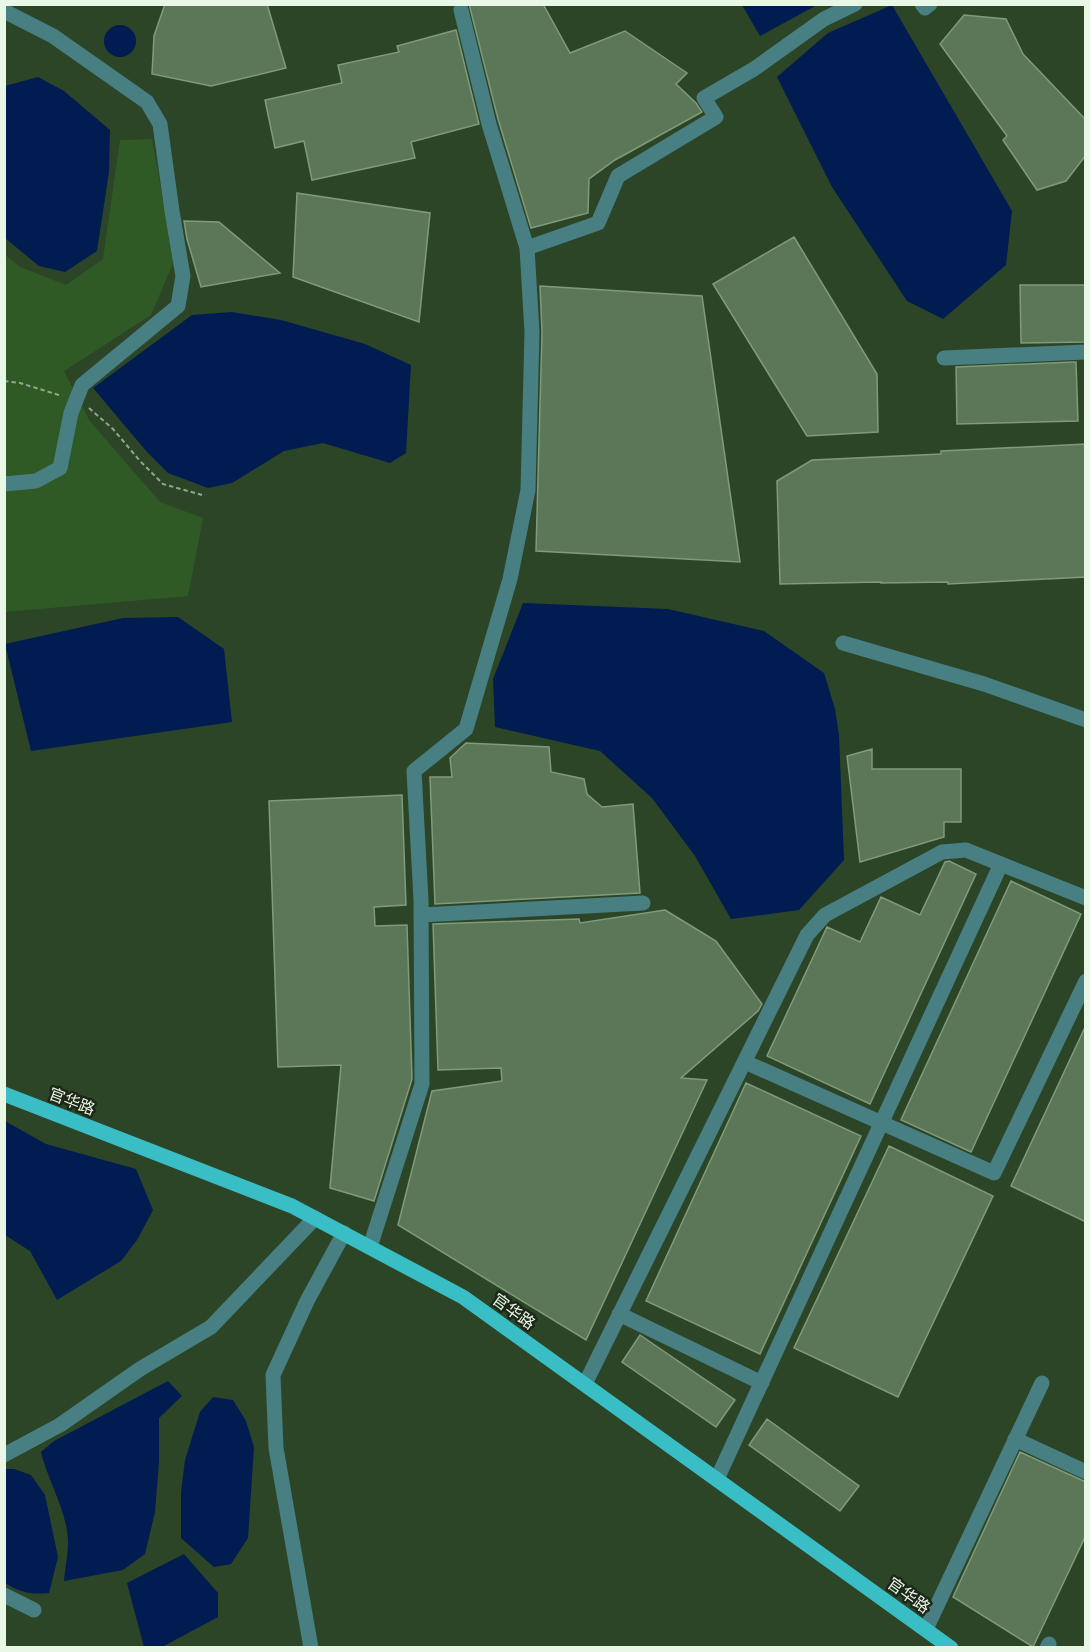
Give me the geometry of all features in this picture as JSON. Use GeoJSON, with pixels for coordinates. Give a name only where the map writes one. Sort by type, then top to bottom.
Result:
{"type":"FeatureCollection","features":[{"type":"Feature","properties":{"kind":"main road","name":"官华路"},"geometry":{"type":"LineString","coordinates":[[4,1094],[292,1206],[463,1297],[951,1647]]}},
{"type":"Feature","properties":{"kind":"street"},"geometry":{"type":"LineString","coordinates":[[527,248],[598,222],[618,176],[716,117],[704,98],[754,69],[824,19],[855,4]]}},
{"type":"Feature","properties":{"kind":"street"},"geometry":{"type":"LineString","coordinates":[[922,4],[926,8],[930,4]]}},
{"type":"Feature","properties":{"kind":"street"},"geometry":{"type":"LineString","coordinates":[[4,10],[54,36],[147,102],[160,124],[183,276],[178,306],[82,385],[71,413],[60,468],[36,481],[4,484]]}},
{"type":"Feature","properties":{"kind":"street"},"geometry":{"type":"LineString","coordinates":[[370,1247],[422,1084],[421,915],[414,771],[466,729],[510,579],[528,490],[532,332],[527,248],[489,124],[461,10]]}},
{"type":"Feature","properties":{"kind":"street"},"geometry":{"type":"LineString","coordinates":[[944,358],[1086,352]]}},
{"type":"Feature","properties":{"kind":"street"},"geometry":{"type":"LineString","coordinates":[[843,643],[984,684],[1086,720]]}},
{"type":"Feature","properties":{"kind":"street"},"geometry":{"type":"LineString","coordinates":[[585,1384],[807,935],[825,915],[942,852],[966,850],[1086,898]]}},
{"type":"Feature","properties":{"kind":"street"},"geometry":{"type":"LineString","coordinates":[[717,1479],[1001,864]]}},
{"type":"Feature","properties":{"kind":"street"},"geometry":{"type":"LineString","coordinates":[[421,915],[643,903]]}},
{"type":"Feature","properties":{"kind":"street"},"geometry":{"type":"LineString","coordinates":[[744,1062],[994,1173],[1086,981]]}},
{"type":"Feature","properties":{"kind":"street"},"geometry":{"type":"LineString","coordinates":[[4,1455],[60,1425],[140,1369],[211,1326],[315,1218]]}},
{"type":"Feature","properties":{"kind":"street"},"geometry":{"type":"LineString","coordinates":[[311,1647],[276,1449],[273,1375],[307,1301],[344,1233]]}},
{"type":"Feature","properties":{"kind":"street"},"geometry":{"type":"LineString","coordinates":[[619,1314],[762,1383]]}},
{"type":"Feature","properties":{"kind":"street"},"geometry":{"type":"LineString","coordinates":[[926,1629],[1042,1383]]}},
{"type":"Feature","properties":{"kind":"street"},"geometry":{"type":"LineString","coordinates":[[1015,1439],[1086,1472]]}},
{"type":"Feature","properties":{"kind":"street"},"geometry":{"type":"LineString","coordinates":[[4,1595],[34,1610]]}},
{"type":"Feature","properties":{"kind":"path"},"geometry":{"type":"LineString","coordinates":[[4,381],[20,383],[76,401],[91,409],[113,429],[163,484],[202,495]]}},
{"type":"Feature","properties":{"kind":"green space"},"geometry":{"type":"Polygon","coordinates":[[[152,139],[174,261],[151,315],[64,371],[89,420],[160,502],[203,518],[188,596],[5,612],[4,254],[20,267],[66,285],[103,259],[120,140],[152,139]]]}},
{"type":"Feature","properties":{"kind":"water"},"geometry":{"type":"Polygon","coordinates":[[[742,5],[817,5],[760,36],[742,5]]]}},
{"type":"Feature","properties":{"kind":"water"},"geometry":{"type":"Polygon","coordinates":[[[892,5],[1012,211],[1006,265],[943,319],[907,301],[832,187],[777,77],[828,33],[892,5]]]}},
{"type":"Feature","properties":{"kind":"water"},"geometry":{"type":"Polygon","coordinates":[[[120,25],[132,29],[136,41],[132,53],[120,57],[108,53],[104,41],[108,29],[120,25]]]}},
{"type":"Feature","properties":{"kind":"water"},"geometry":{"type":"Polygon","coordinates":[[[38,77],[64,91],[110,130],[109,172],[97,251],[65,272],[39,266],[5,238],[5,86],[38,77]]]}},
{"type":"Feature","properties":{"kind":"water"},"geometry":{"type":"Polygon","coordinates":[[[232,312],[281,320],[365,344],[411,365],[406,453],[390,463],[323,443],[284,451],[232,483],[208,488],[168,473],[147,452],[93,388],[192,315],[232,312]]]}},
{"type":"Feature","properties":{"kind":"water"},"geometry":{"type":"Polygon","coordinates":[[[523,603],[668,609],[764,631],[824,673],[835,709],[839,735],[844,860],[799,910],[731,919],[695,856],[652,798],[600,751],[495,727],[493,679],[523,603]]]}},
{"type":"Feature","properties":{"kind":"water"},"geometry":{"type":"Polygon","coordinates":[[[178,617],[224,649],[232,722],[31,751],[5,644],[123,618],[178,617]]]}},
{"type":"Feature","properties":{"kind":"water"},"geometry":{"type":"Polygon","coordinates":[[[5,1121],[46,1144],[136,1169],[153,1210],[137,1240],[121,1261],[57,1300],[30,1251],[5,1235],[5,1121]]]}},
{"type":"Feature","properties":{"kind":"water"},"geometry":{"type":"Polygon","coordinates":[[[168,1381],[182,1396],[159,1418],[159,1462],[155,1512],[145,1554],[123,1570],[64,1581],[68,1548],[67,1531],[41,1452],[54,1441],[168,1381]]]}},
{"type":"Feature","properties":{"kind":"water"},"geometry":{"type":"Polygon","coordinates":[[[213,1397],[233,1400],[246,1421],[254,1447],[248,1538],[231,1564],[214,1567],[181,1538],[181,1492],[185,1460],[200,1412],[213,1397]]]}},
{"type":"Feature","properties":{"kind":"water"},"geometry":{"type":"Polygon","coordinates":[[[5,1469],[14,1469],[31,1475],[45,1495],[58,1557],[49,1593],[26,1592],[5,1583],[5,1469]]]}},
{"type":"Feature","properties":{"kind":"water"},"geometry":{"type":"Polygon","coordinates":[[[184,1554],[218,1593],[218,1617],[162,1647],[144,1647],[127,1583],[184,1554]]]}},
{"type":"Feature","properties":{"kind":"building"},"geometry":{"type":"Polygon","coordinates":[[[165,4],[267,4],[286,68],[211,86],[152,74],[154,36],[165,4]]]}},
{"type":"Feature","properties":{"kind":"building"},"geometry":{"type":"Polygon","coordinates":[[[469,4],[543,4],[570,53],[625,31],[687,73],[676,84],[702,112],[615,160],[589,179],[588,213],[531,228],[498,119],[469,4]]]}},
{"type":"Feature","properties":{"kind":"building"},"geometry":{"type":"Polygon","coordinates":[[[964,15],[1006,19],[1023,54],[1086,120],[1086,155],[1066,181],[1037,190],[1003,140],[1007,136],[940,44],[964,15]]]}},
{"type":"Feature","properties":{"kind":"building"},"geometry":{"type":"Polygon","coordinates":[[[456,30],[479,124],[411,142],[415,158],[312,180],[304,141],[275,148],[265,100],[342,83],[338,65],[399,52],[397,46],[456,30]]]}},
{"type":"Feature","properties":{"kind":"building"},"geometry":{"type":"Polygon","coordinates":[[[297,193],[430,213],[419,322],[293,277],[297,193]]]}},
{"type":"Feature","properties":{"kind":"building"},"geometry":{"type":"Polygon","coordinates":[[[184,221],[219,222],[280,273],[201,287],[184,221]]]}},
{"type":"Feature","properties":{"kind":"building"},"geometry":{"type":"Polygon","coordinates":[[[794,237],[877,374],[878,432],[807,436],[713,284],[794,237]]]}},
{"type":"Feature","properties":{"kind":"building"},"geometry":{"type":"Polygon","coordinates":[[[1020,285],[1086,285],[1086,342],[1021,343],[1020,285]]]}},
{"type":"Feature","properties":{"kind":"building"},"geometry":{"type":"Polygon","coordinates":[[[540,286],[702,296],[740,562],[536,551],[542,332],[540,286]]]}},
{"type":"Feature","properties":{"kind":"building"},"geometry":{"type":"Polygon","coordinates":[[[1076,362],[1078,421],[957,424],[956,367],[1076,362]]]}},
{"type":"Feature","properties":{"kind":"building"},"geometry":{"type":"Polygon","coordinates":[[[1086,444],[1086,577],[948,584],[948,582],[881,582],[780,584],[777,481],[812,460],[1086,444]]]}},
{"type":"Feature","properties":{"kind":"building"},"geometry":{"type":"Polygon","coordinates":[[[466,743],[549,747],[551,772],[584,779],[587,794],[602,807],[633,804],[640,893],[435,904],[430,777],[452,777],[450,758],[466,743]]]}},
{"type":"Feature","properties":{"kind":"building"},"geometry":{"type":"Polygon","coordinates":[[[872,749],[872,769],[961,769],[961,822],[944,822],[944,837],[860,862],[847,756],[872,749]]]}},
{"type":"Feature","properties":{"kind":"building"},"geometry":{"type":"Polygon","coordinates":[[[402,795],[406,905],[374,907],[375,926],[407,925],[412,1079],[374,1201],[330,1188],[341,1065],[278,1067],[269,801],[402,795]]]}},
{"type":"Feature","properties":{"kind":"building"},"geometry":{"type":"Polygon","coordinates":[[[949,861],[976,874],[870,1104],[767,1056],[827,927],[860,942],[881,897],[920,915],[945,862],[949,861]]]}},
{"type":"Feature","properties":{"kind":"building"},"geometry":{"type":"Polygon","coordinates":[[[1011,881],[1081,914],[971,1152],[901,1120],[1011,881]]]}},
{"type":"Feature","properties":{"kind":"building"},"geometry":{"type":"Polygon","coordinates":[[[665,910],[716,941],[762,1004],[758,1011],[681,1078],[707,1080],[586,1340],[398,1225],[432,1091],[502,1081],[501,1068],[438,1070],[433,924],[579,919],[580,923],[665,910]]]}},
{"type":"Feature","properties":{"kind":"building"},"geometry":{"type":"Polygon","coordinates":[[[1086,1025],[1086,1222],[1011,1186],[1086,1025]]]}},
{"type":"Feature","properties":{"kind":"building"},"geometry":{"type":"Polygon","coordinates":[[[746,1083],[861,1136],[760,1354],[646,1301],[746,1083]]]}},
{"type":"Feature","properties":{"kind":"building"},"geometry":{"type":"Polygon","coordinates":[[[889,1146],[993,1196],[898,1397],[794,1348],[889,1146]]]}},
{"type":"Feature","properties":{"kind":"building"},"geometry":{"type":"Polygon","coordinates":[[[640,1335],[735,1400],[716,1427],[622,1362],[640,1335]]]}},
{"type":"Feature","properties":{"kind":"building"},"geometry":{"type":"Polygon","coordinates":[[[767,1419],[859,1486],[840,1511],[749,1445],[767,1419]]]}},
{"type":"Feature","properties":{"kind":"building"},"geometry":{"type":"Polygon","coordinates":[[[1020,1452],[1086,1482],[1086,1535],[1033,1647],[953,1597],[1020,1452]]]}}]}
